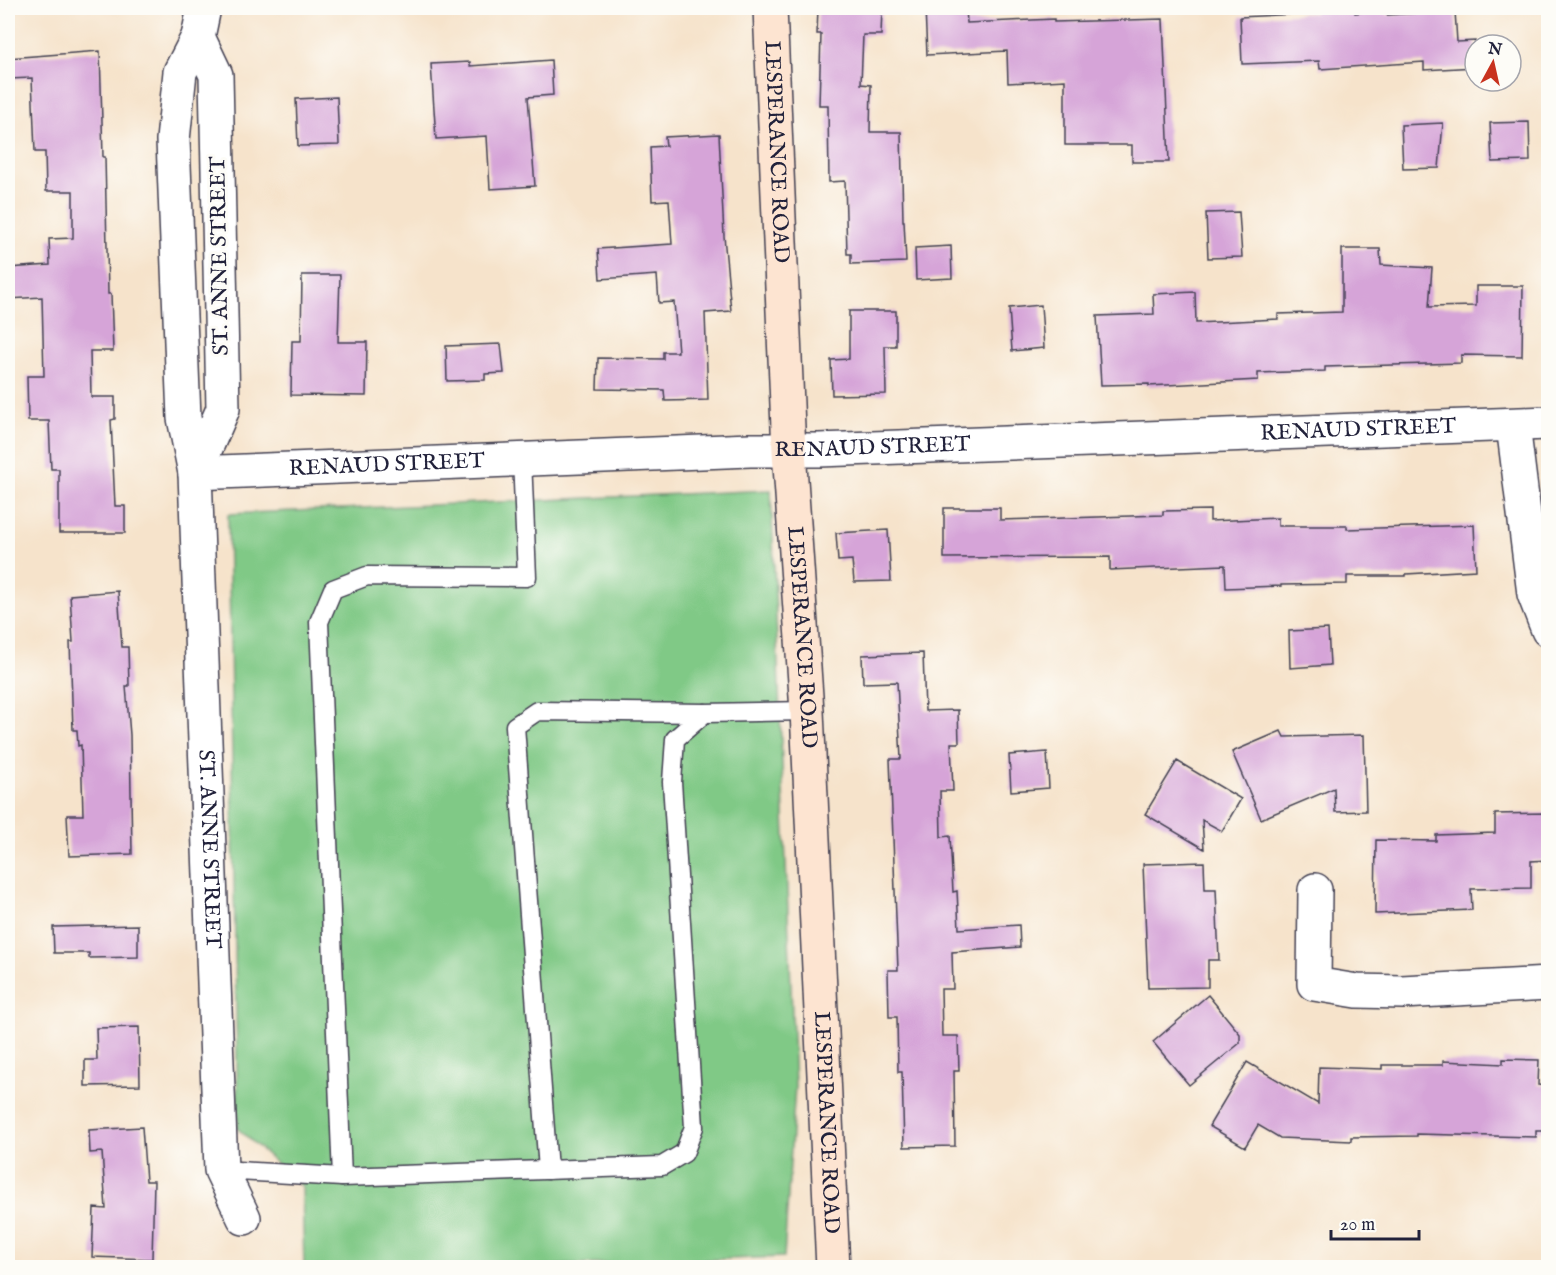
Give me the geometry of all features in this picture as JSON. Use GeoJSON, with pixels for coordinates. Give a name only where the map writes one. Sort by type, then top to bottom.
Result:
{"type":"FeatureCollection","features":[{"type":"Feature","properties":{"kind":"main road","name":"LESPERANCE ROAD"},"geometry":{"type":"LineString","coordinates":[[771,8],[789,450],[807,711],[833,1268]]}},
{"type":"Feature","properties":{"kind":"street","name":"ST. ANNE STREET"},"geometry":{"type":"LineString","coordinates":[[201,22],[180,72],[173,140],[184,418],[195,473],[221,1170],[244,1218]]}},
{"type":"Feature","properties":{"kind":"street","name":"ST. ANNE STREET"},"geometry":{"type":"LineString","coordinates":[[195,473],[223,409],[216,75],[201,22]]}},
{"type":"Feature","properties":{"kind":"street","name":"RENAUD STREET"},"geometry":{"type":"LineString","coordinates":[[195,473],[522,459],[1548,423]]}},
{"type":"Feature","properties":{"kind":"street"},"geometry":{"type":"LineString","coordinates":[[1513,425],[1534,594],[1548,630]]}},
{"type":"Feature","properties":{"kind":"street"},"geometry":{"type":"LineString","coordinates":[[1315,890],[1314,984],[1357,991],[1402,992],[1548,984]]}},
{"type":"Feature","properties":{"kind":"lane"},"geometry":{"type":"LineString","coordinates":[[342,1177],[319,622],[333,589],[367,576],[527,577],[522,459]]}},
{"type":"Feature","properties":{"kind":"lane"},"geometry":{"type":"LineString","coordinates":[[548,1170],[515,726],[537,711],[705,713],[807,711]]}},
{"type":"Feature","properties":{"kind":"lane"},"geometry":{"type":"LineString","coordinates":[[221,1170],[342,1177],[662,1166],[684,1153],[694,1127],[672,782],[675,739],[705,713]]}},
{"type":"Feature","properties":{"kind":"green space"},"geometry":{"type":"Polygon","coordinates":[[[771,490],[795,1086],[784,1257],[523,1267],[304,1267],[302,1186],[238,1129],[228,514],[771,490]]]}},
{"type":"Feature","properties":{"kind":"building"},"geometry":{"type":"Polygon","coordinates":[[[818,8],[882,8],[881,35],[863,35],[861,84],[871,85],[870,132],[901,132],[906,262],[851,264],[851,254],[847,254],[845,181],[829,182],[828,105],[819,105],[821,34],[817,34],[818,8]]]}},
{"type":"Feature","properties":{"kind":"building"},"geometry":{"type":"Polygon","coordinates":[[[925,8],[966,8],[967,23],[1054,19],[1054,22],[1163,19],[1169,162],[1132,162],[1132,145],[1065,145],[1065,80],[1008,83],[1007,51],[927,55],[925,8]]]}},
{"type":"Feature","properties":{"kind":"building"},"geometry":{"type":"Polygon","coordinates":[[[1354,8],[1355,13],[1386,10],[1387,15],[1455,11],[1457,42],[1463,42],[1463,68],[1424,70],[1424,62],[1320,69],[1319,61],[1242,64],[1240,17],[1315,13],[1315,11],[1354,8]]]}},
{"type":"Feature","properties":{"kind":"building"},"geometry":{"type":"Polygon","coordinates":[[[100,51],[108,294],[111,294],[113,351],[90,351],[91,397],[115,397],[115,419],[111,420],[115,506],[125,506],[125,533],[59,533],[59,469],[51,469],[49,421],[28,421],[27,376],[44,376],[42,297],[8,299],[8,268],[50,265],[49,239],[73,238],[73,191],[46,191],[45,152],[35,152],[32,78],[8,79],[8,58],[100,51]]]}},
{"type":"Feature","properties":{"kind":"building"},"geometry":{"type":"Polygon","coordinates":[[[551,60],[553,95],[528,97],[535,186],[490,189],[487,136],[436,139],[431,64],[470,62],[470,66],[551,60]]]}},
{"type":"Feature","properties":{"kind":"building"},"geometry":{"type":"Polygon","coordinates":[[[337,97],[339,145],[298,146],[296,99],[337,97]]]}},
{"type":"Feature","properties":{"kind":"building"},"geometry":{"type":"Polygon","coordinates":[[[1529,122],[1530,161],[1492,162],[1490,123],[1529,122]]]}},
{"type":"Feature","properties":{"kind":"building"},"geometry":{"type":"Polygon","coordinates":[[[1443,123],[1439,168],[1403,169],[1401,125],[1443,123]]]}},
{"type":"Feature","properties":{"kind":"building"},"geometry":{"type":"Polygon","coordinates":[[[719,134],[724,236],[731,311],[705,313],[708,400],[665,401],[664,390],[597,389],[598,358],[663,359],[663,352],[678,352],[674,302],[659,303],[657,275],[600,279],[598,249],[672,244],[669,200],[652,201],[650,147],[666,146],[665,137],[719,134]]]}},
{"type":"Feature","properties":{"kind":"building"},"geometry":{"type":"Polygon","coordinates":[[[1239,212],[1242,257],[1208,258],[1206,213],[1239,212]]]}},
{"type":"Feature","properties":{"kind":"building"},"geometry":{"type":"Polygon","coordinates":[[[951,246],[952,278],[916,280],[915,248],[951,246]]]}},
{"type":"Feature","properties":{"kind":"building"},"geometry":{"type":"Polygon","coordinates":[[[1342,249],[1380,249],[1381,265],[1432,268],[1429,307],[1476,306],[1476,286],[1523,286],[1522,356],[1461,355],[1461,363],[1325,367],[1325,371],[1258,373],[1258,380],[1149,386],[1149,384],[1101,385],[1097,316],[1154,314],[1153,294],[1195,292],[1196,323],[1278,319],[1278,314],[1342,312],[1342,249]]]}},
{"type":"Feature","properties":{"kind":"building"},"geometry":{"type":"Polygon","coordinates":[[[302,275],[340,275],[338,342],[367,342],[366,396],[291,395],[292,341],[301,341],[302,275]]]}},
{"type":"Feature","properties":{"kind":"building"},"geometry":{"type":"Polygon","coordinates":[[[1041,305],[1044,348],[1012,351],[1009,308],[1041,305]]]}},
{"type":"Feature","properties":{"kind":"building"},"geometry":{"type":"Polygon","coordinates":[[[849,311],[896,311],[896,346],[885,346],[886,394],[832,395],[831,360],[849,359],[849,311]]]}},
{"type":"Feature","properties":{"kind":"building"},"geometry":{"type":"Polygon","coordinates":[[[501,344],[504,373],[485,374],[485,380],[447,381],[446,346],[501,344]]]}},
{"type":"Feature","properties":{"kind":"building"},"geometry":{"type":"Polygon","coordinates":[[[944,508],[1000,508],[1000,520],[1163,515],[1163,511],[1210,510],[1210,521],[1278,518],[1278,526],[1347,526],[1347,529],[1474,525],[1476,570],[1406,574],[1406,576],[1347,576],[1347,584],[1226,588],[1225,565],[1110,570],[1110,557],[944,558],[944,508]]]}},
{"type":"Feature","properties":{"kind":"building"},"geometry":{"type":"Polygon","coordinates":[[[888,530],[891,581],[854,582],[852,560],[838,561],[836,533],[888,530]]]}},
{"type":"Feature","properties":{"kind":"building"},"geometry":{"type":"Polygon","coordinates":[[[118,591],[122,647],[128,647],[129,686],[126,686],[130,735],[132,854],[69,856],[67,815],[83,815],[81,745],[78,746],[77,730],[73,730],[70,642],[73,642],[70,595],[118,591]]]}},
{"type":"Feature","properties":{"kind":"building"},"geometry":{"type":"Polygon","coordinates":[[[1328,629],[1330,665],[1290,668],[1289,631],[1328,629]]]}},
{"type":"Feature","properties":{"kind":"building"},"geometry":{"type":"Polygon","coordinates":[[[923,653],[925,711],[958,710],[959,743],[951,743],[953,791],[940,791],[941,837],[950,836],[953,892],[957,891],[959,929],[1019,925],[1020,947],[952,952],[953,989],[941,989],[942,1036],[958,1036],[959,1071],[954,1071],[955,1146],[904,1147],[902,1072],[898,1072],[897,1017],[889,1017],[888,970],[898,970],[890,759],[901,759],[897,682],[863,683],[862,655],[923,653]]]}},
{"type":"Feature","properties":{"kind":"building"},"geometry":{"type":"Polygon","coordinates":[[[1281,731],[1284,737],[1364,735],[1366,811],[1335,812],[1334,788],[1261,819],[1232,752],[1281,731]]]}},
{"type":"Feature","properties":{"kind":"building"},"geometry":{"type":"Polygon","coordinates":[[[1047,752],[1049,788],[1011,791],[1009,755],[1047,752]]]}},
{"type":"Feature","properties":{"kind":"building"},"geometry":{"type":"Polygon","coordinates":[[[1177,761],[1241,799],[1222,831],[1202,820],[1204,849],[1145,814],[1177,761]]]}},
{"type":"Feature","properties":{"kind":"building"},"geometry":{"type":"Polygon","coordinates":[[[1548,813],[1548,860],[1531,861],[1531,888],[1471,889],[1472,910],[1375,914],[1376,840],[1436,841],[1436,835],[1495,833],[1495,814],[1548,813]]]}},
{"type":"Feature","properties":{"kind":"building"},"geometry":{"type":"Polygon","coordinates":[[[1204,862],[1205,889],[1216,889],[1219,960],[1208,960],[1208,987],[1148,988],[1143,864],[1204,862]]]}},
{"type":"Feature","properties":{"kind":"building"},"geometry":{"type":"Polygon","coordinates":[[[138,925],[138,957],[89,958],[89,953],[54,953],[53,927],[138,925]]]}},
{"type":"Feature","properties":{"kind":"building"},"geometry":{"type":"Polygon","coordinates":[[[1208,995],[1240,1034],[1240,1043],[1189,1085],[1153,1042],[1208,995]]]}},
{"type":"Feature","properties":{"kind":"building"},"geometry":{"type":"Polygon","coordinates":[[[139,1027],[140,1085],[85,1086],[85,1060],[97,1060],[96,1028],[139,1027]]]}},
{"type":"Feature","properties":{"kind":"building"},"geometry":{"type":"Polygon","coordinates":[[[1503,1059],[1539,1060],[1538,1085],[1548,1086],[1548,1131],[1536,1131],[1536,1137],[1417,1134],[1417,1136],[1351,1137],[1351,1141],[1280,1138],[1258,1125],[1245,1147],[1209,1126],[1247,1062],[1318,1104],[1319,1067],[1382,1069],[1382,1065],[1443,1065],[1443,1061],[1503,1064],[1503,1059]]]}},
{"type":"Feature","properties":{"kind":"building"},"geometry":{"type":"Polygon","coordinates":[[[142,1127],[146,1181],[154,1181],[152,1259],[92,1257],[94,1208],[106,1209],[102,1152],[90,1153],[89,1130],[142,1127]]]}}]}
